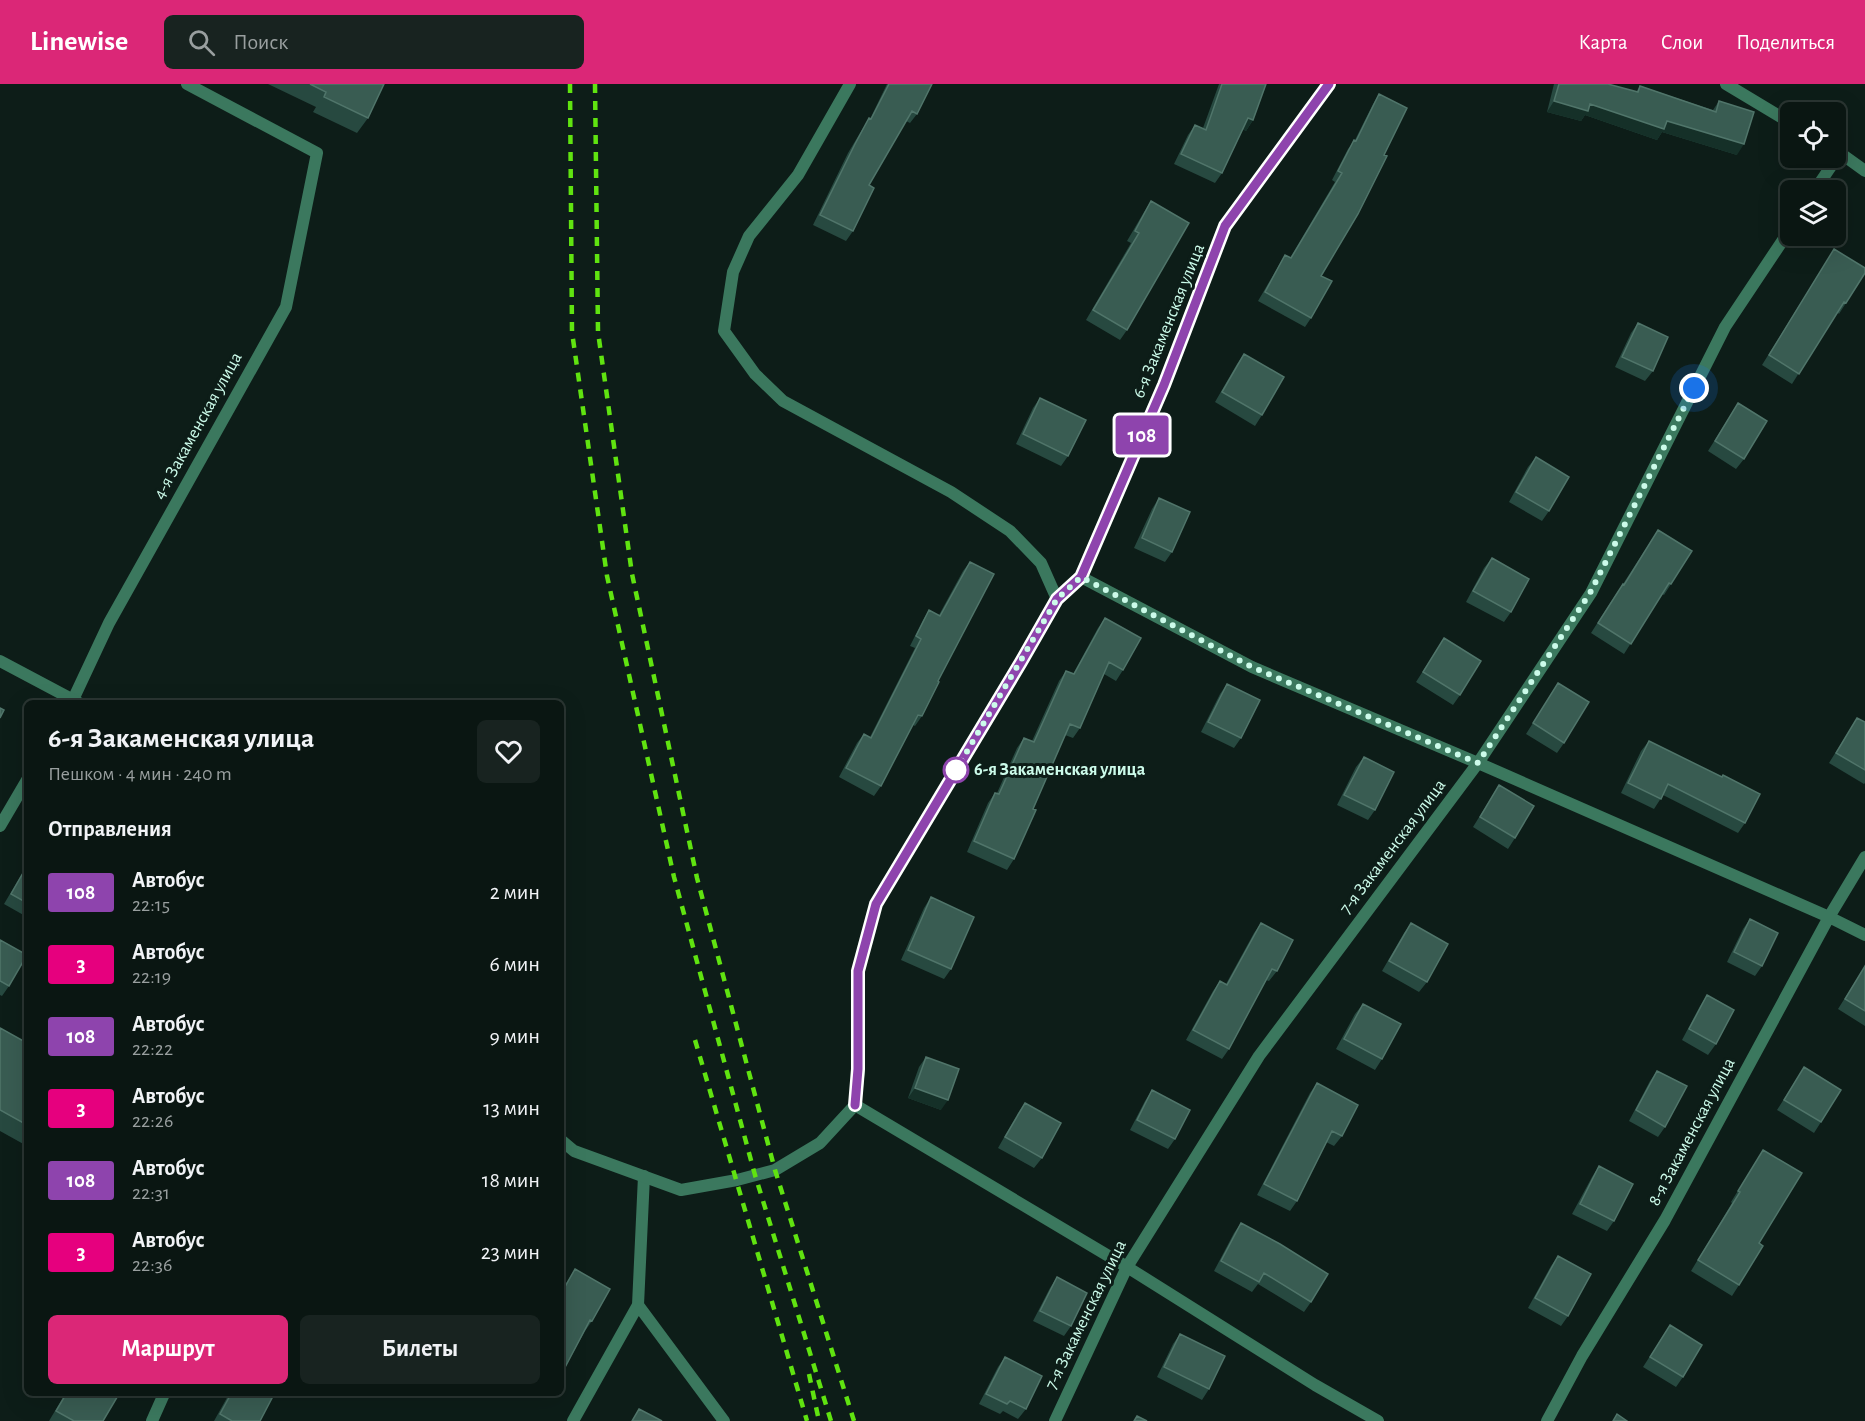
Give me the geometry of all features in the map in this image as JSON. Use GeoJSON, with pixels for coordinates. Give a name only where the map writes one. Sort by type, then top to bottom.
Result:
{"type":"FeatureCollection","features":[{"type":"Feature","properties":{"kind":"street","name":"4-я Закаменская улица"},"geometry":{"type":"LineString","coordinates":[[76,700],[109,623],[286,307],[317,153],[188,84]]}},
{"type":"Feature","properties":{"kind":"street"},"geometry":{"type":"LineString","coordinates":[[850,84],[798,175],[749,236],[733,272],[724,331],[755,374],[783,401],[951,492],[1010,531],[1041,563],[1057,599]]}},
{"type":"Feature","properties":{"kind":"street","name":"6-я Закаменская улица"},"geometry":{"type":"LineString","coordinates":[[855,1105],[858,1069],[858,971],[876,904],[1057,599],[1081,577],[1164,385],[1225,226],[1329,84]]}},
{"type":"Feature","properties":{"kind":"street"},"geometry":{"type":"LineString","coordinates":[[1726,84],[1780,116]]}},
{"type":"Feature","properties":{"kind":"street"},"geometry":{"type":"LineString","coordinates":[[1846,157],[1865,171]]}},
{"type":"Feature","properties":{"kind":"street","name":"7-я Закаменская улица"},"geometry":{"type":"LineString","coordinates":[[1055,1421],[1127,1267],[1258,1056],[1478,763],[1590,593],[1725,327],[1780,244]]}},
{"type":"Feature","properties":{"kind":"street"},"geometry":{"type":"LineString","coordinates":[[1081,577],[1252,667],[1478,763],[1829,917],[1865,935]]}},
{"type":"Feature","properties":{"kind":"street"},"geometry":{"type":"LineString","coordinates":[[0,661],[71,700]]}},
{"type":"Feature","properties":{"kind":"street"},"geometry":{"type":"LineString","coordinates":[[0,826],[24,785]]}},
{"type":"Feature","properties":{"kind":"street","name":"8-я Закаменская улица"},"geometry":{"type":"LineString","coordinates":[[1547,1421],[1582,1356],[1665,1220],[1829,917],[1865,857]]}},
{"type":"Feature","properties":{"kind":"street"},"geometry":{"type":"LineString","coordinates":[[564,1143],[573,1151],[681,1190],[776,1170],[820,1143],[855,1105],[1127,1267],[1314,1385],[1378,1421]]}},
{"type":"Feature","properties":{"kind":"street"},"geometry":{"type":"LineString","coordinates":[[573,1421],[638,1305],[644,1176]]}},
{"type":"Feature","properties":{"kind":"street"},"geometry":{"type":"LineString","coordinates":[[638,1305],[723,1421]]}},
{"type":"Feature","properties":{"kind":"street"},"geometry":{"type":"LineString","coordinates":[[152,1421],[163,1396]]}},
{"type":"Feature","properties":{"kind":"building"},"geometry":{"type":"Polygon","coordinates":[[[310,84],[384,84],[368,118],[324,97],[326,92],[310,84]]]}},
{"type":"Feature","properties":{"kind":"building"},"geometry":{"type":"Polygon","coordinates":[[[889,84],[932,84],[917,114],[912,111],[869,185],[874,188],[853,231],[820,215],[855,144],[889,84]]]}},
{"type":"Feature","properties":{"kind":"building"},"geometry":{"type":"Polygon","coordinates":[[[1222,84],[1266,84],[1253,120],[1248,118],[1222,173],[1181,154],[1195,125],[1206,130],[1222,84]]]}},
{"type":"Feature","properties":{"kind":"building"},"geometry":{"type":"Polygon","coordinates":[[[1559,84],[1608,84],[1638,92],[1640,86],[1716,112],[1719,101],[1754,112],[1744,144],[1667,121],[1664,129],[1590,104],[1588,111],[1554,101],[1559,84]]]}},
{"type":"Feature","properties":{"kind":"building"},"geometry":{"type":"Polygon","coordinates":[[[1379,94],[1407,108],[1384,155],[1387,156],[1358,214],[1321,276],[1332,281],[1311,318],[1265,292],[1285,255],[1291,258],[1342,173],[1338,171],[1379,94]]]}},
{"type":"Feature","properties":{"kind":"building"},"geometry":{"type":"Polygon","coordinates":[[[1151,201],[1189,223],[1127,330],[1093,310],[1139,233],[1135,231],[1151,201]]]}},
{"type":"Feature","properties":{"kind":"building"},"geometry":{"type":"Polygon","coordinates":[[[1834,249],[1865,268],[1865,273],[1799,374],[1769,355],[1834,249]]]}},
{"type":"Feature","properties":{"kind":"building"},"geometry":{"type":"Polygon","coordinates":[[[1638,323],[1668,337],[1653,371],[1622,357],[1638,323]]]}},
{"type":"Feature","properties":{"kind":"building"},"geometry":{"type":"Polygon","coordinates":[[[1244,354],[1284,377],[1262,415],[1222,392],[1244,354]]]}},
{"type":"Feature","properties":{"kind":"building"},"geometry":{"type":"Polygon","coordinates":[[[1040,398],[1086,420],[1068,456],[1023,434],[1040,398]]]}},
{"type":"Feature","properties":{"kind":"building"},"geometry":{"type":"Polygon","coordinates":[[[1738,403],[1767,421],[1744,459],[1715,441],[1738,403]]]}},
{"type":"Feature","properties":{"kind":"building"},"geometry":{"type":"Polygon","coordinates":[[[1536,457],[1569,477],[1549,511],[1516,492],[1536,457]]]}},
{"type":"Feature","properties":{"kind":"building"},"geometry":{"type":"Polygon","coordinates":[[[1159,498],[1190,512],[1172,552],[1142,538],[1159,498]]]}},
{"type":"Feature","properties":{"kind":"building"},"geometry":{"type":"Polygon","coordinates":[[[1658,530],[1692,551],[1631,644],[1598,623],[1658,530]]]}},
{"type":"Feature","properties":{"kind":"building"},"geometry":{"type":"Polygon","coordinates":[[[1492,558],[1529,579],[1511,612],[1473,591],[1492,558]]]}},
{"type":"Feature","properties":{"kind":"building"},"geometry":{"type":"Polygon","coordinates":[[[970,562],[994,574],[922,716],[918,715],[881,786],[846,768],[864,734],[871,738],[921,639],[916,636],[929,610],[940,616],[970,562]]]}},
{"type":"Feature","properties":{"kind":"building"},"geometry":{"type":"Polygon","coordinates":[[[1105,618],[1141,638],[1123,670],[1109,662],[1080,728],[1070,724],[1014,859],[974,841],[995,793],[999,794],[1024,738],[1034,742],[1066,671],[1074,674],[1105,618]]]}},
{"type":"Feature","properties":{"kind":"building"},"geometry":{"type":"Polygon","coordinates":[[[1444,638],[1481,661],[1460,695],[1423,672],[1444,638]]]}},
{"type":"Feature","properties":{"kind":"building"},"geometry":{"type":"Polygon","coordinates":[[[1558,683],[1589,702],[1564,743],[1533,723],[1558,683]]]}},
{"type":"Feature","properties":{"kind":"building"},"geometry":{"type":"Polygon","coordinates":[[[1227,684],[1260,700],[1241,738],[1208,722],[1227,684]]]}},
{"type":"Feature","properties":{"kind":"building"},"geometry":{"type":"Polygon","coordinates":[[[1857,718],[1865,722],[1865,770],[1836,753],[1857,718]]]}},
{"type":"Feature","properties":{"kind":"building"},"geometry":{"type":"Polygon","coordinates":[[[1649,741],[1760,794],[1745,823],[1668,784],[1661,799],[1628,783],[1649,741]]]}},
{"type":"Feature","properties":{"kind":"building"},"geometry":{"type":"Polygon","coordinates":[[[1364,757],[1394,772],[1375,810],[1344,795],[1364,757]]]}},
{"type":"Feature","properties":{"kind":"building"},"geometry":{"type":"Polygon","coordinates":[[[1499,785],[1534,806],[1515,838],[1480,817],[1499,785]]]}},
{"type":"Feature","properties":{"kind":"building"},"geometry":{"type":"Polygon","coordinates":[[[24,871],[24,901],[11,894],[24,871]]]}},
{"type":"Feature","properties":{"kind":"building"},"geometry":{"type":"Polygon","coordinates":[[[931,897],[974,917],[951,969],[908,950],[931,897]]]}},
{"type":"Feature","properties":{"kind":"building"},"geometry":{"type":"Polygon","coordinates":[[[1750,919],[1778,933],[1762,966],[1734,952],[1750,919]]]}},
{"type":"Feature","properties":{"kind":"building"},"geometry":{"type":"Polygon","coordinates":[[[1261,923],[1293,940],[1277,971],[1272,969],[1229,1049],[1193,1030],[1220,981],[1227,985],[1261,923]]]}},
{"type":"Feature","properties":{"kind":"building"},"geometry":{"type":"Polygon","coordinates":[[[1411,923],[1448,944],[1427,982],[1389,961],[1411,923]]]}},
{"type":"Feature","properties":{"kind":"building"},"geometry":{"type":"Polygon","coordinates":[[[0,940],[24,953],[24,960],[9,986],[0,981],[0,940]]]}},
{"type":"Feature","properties":{"kind":"building"},"geometry":{"type":"Polygon","coordinates":[[[1865,966],[1865,1011],[1845,999],[1865,966]]]}},
{"type":"Feature","properties":{"kind":"building"},"geometry":{"type":"Polygon","coordinates":[[[1707,995],[1734,1010],[1716,1044],[1689,1029],[1707,995]]]}},
{"type":"Feature","properties":{"kind":"building"},"geometry":{"type":"Polygon","coordinates":[[[1363,1004],[1401,1024],[1382,1059],[1344,1039],[1363,1004]]]}},
{"type":"Feature","properties":{"kind":"building"},"geometry":{"type":"Polygon","coordinates":[[[0,1028],[24,1041],[24,1123],[0,1110],[0,1028]]]}},
{"type":"Feature","properties":{"kind":"building"},"geometry":{"type":"Polygon","coordinates":[[[926,1057],[959,1069],[948,1100],[915,1088],[926,1057]]]}},
{"type":"Feature","properties":{"kind":"building"},"geometry":{"type":"Polygon","coordinates":[[[1804,1067],[1841,1090],[1821,1122],[1784,1100],[1804,1067]]]}},
{"type":"Feature","properties":{"kind":"building"},"geometry":{"type":"Polygon","coordinates":[[[1657,1071],[1687,1086],[1665,1127],[1636,1110],[1657,1071]]]}},
{"type":"Feature","properties":{"kind":"building"},"geometry":{"type":"Polygon","coordinates":[[[1317,1083],[1358,1105],[1342,1136],[1332,1131],[1297,1201],[1264,1184],[1317,1083]]]}},
{"type":"Feature","properties":{"kind":"building"},"geometry":{"type":"Polygon","coordinates":[[[1152,1090],[1190,1110],[1175,1139],[1137,1120],[1152,1090]]]}},
{"type":"Feature","properties":{"kind":"building"},"geometry":{"type":"Polygon","coordinates":[[[1025,1103],[1061,1123],[1042,1158],[1005,1137],[1025,1103]]]}},
{"type":"Feature","properties":{"kind":"building"},"geometry":{"type":"Polygon","coordinates":[[[1763,1150],[1802,1173],[1759,1243],[1763,1246],[1739,1285],[1698,1260],[1763,1150]]]}},
{"type":"Feature","properties":{"kind":"building"},"geometry":{"type":"Polygon","coordinates":[[[1599,1166],[1633,1184],[1614,1221],[1580,1204],[1599,1166]]]}},
{"type":"Feature","properties":{"kind":"building"},"geometry":{"type":"Polygon","coordinates":[[[1241,1223],[1328,1274],[1311,1302],[1264,1273],[1259,1282],[1221,1261],[1241,1223]]]}},
{"type":"Feature","properties":{"kind":"building"},"geometry":{"type":"Polygon","coordinates":[[[1558,1256],[1591,1274],[1568,1316],[1535,1298],[1558,1256]]]}},
{"type":"Feature","properties":{"kind":"building"},"geometry":{"type":"Polygon","coordinates":[[[575,1269],[610,1289],[592,1321],[590,1320],[564,1369],[564,1289],[575,1269]]]}},
{"type":"Feature","properties":{"kind":"building"},"geometry":{"type":"Polygon","coordinates":[[[1057,1277],[1087,1293],[1071,1326],[1040,1311],[1057,1277]]]}},
{"type":"Feature","properties":{"kind":"building"},"geometry":{"type":"Polygon","coordinates":[[[1670,1325],[1702,1345],[1683,1377],[1650,1357],[1670,1325]]]}},
{"type":"Feature","properties":{"kind":"building"},"geometry":{"type":"Polygon","coordinates":[[[1180,1334],[1225,1356],[1209,1389],[1164,1367],[1180,1334]]]}},
{"type":"Feature","properties":{"kind":"building"},"geometry":{"type":"Polygon","coordinates":[[[1005,1357],[1042,1376],[1026,1409],[1010,1401],[1007,1404],[986,1394],[1005,1357]]]}},
{"type":"Feature","properties":{"kind":"building"},"geometry":{"type":"Polygon","coordinates":[[[65,1396],[118,1396],[103,1421],[74,1421],[56,1411],[65,1396]]]}},
{"type":"Feature","properties":{"kind":"building"},"geometry":{"type":"Polygon","coordinates":[[[230,1396],[272,1398],[260,1421],[232,1421],[220,1414],[230,1396]]]}},
{"type":"Feature","properties":{"kind":"building"},"geometry":{"type":"Polygon","coordinates":[[[639,1409],[662,1421],[632,1421],[639,1409]]]}},
{"type":"Feature","properties":{"kind":"building"},"geometry":{"type":"Polygon","coordinates":[[[1617,1414],[1627,1421],[1613,1421],[1617,1414]]]}},
{"type":"Feature","properties":{"kind":"building"},"geometry":{"type":"Polygon","coordinates":[[[1137,1416],[1147,1421],[1134,1421],[1137,1416]]]}},
{"type":"Feature","properties":{"kind":"railway"},"geometry":{"type":"LineString","coordinates":[[570,84],[572,332],[607,576],[674,877],[755,1175],[831,1421]]}},
{"type":"Feature","properties":{"kind":"railway"},"geometry":{"type":"LineString","coordinates":[[595,84],[598,332],[632,574],[697,878],[775,1170],[854,1421]]}},
{"type":"Feature","properties":{"kind":"railway"},"geometry":{"type":"LineString","coordinates":[[695,1040],[807,1421]]}},
{"type":"Feature","properties":{"kind":"railway"},"geometry":{"type":"LineString","coordinates":[[809,1374],[819,1421]]}},
{"type":"Feature","properties":{"kind":"bus line","name":"108"},"geometry":{"type":"LineString","coordinates":[[855,1105],[858,1069],[858,971],[876,904],[1057,599],[1081,577],[1164,385],[1225,226],[1329,84]]}},
{"type":"Feature","properties":{"kind":"place","name":"6-я Закаменская улица"},"geometry":{"type":"Point","coordinates":[956,770]}},
{"type":"Feature","properties":{"kind":"route"},"geometry":{"type":"LineString","coordinates":[[956,770],[1057,599],[1081,577],[1252,667],[1478,763],[1590,593],[1694,388]]}}]}
